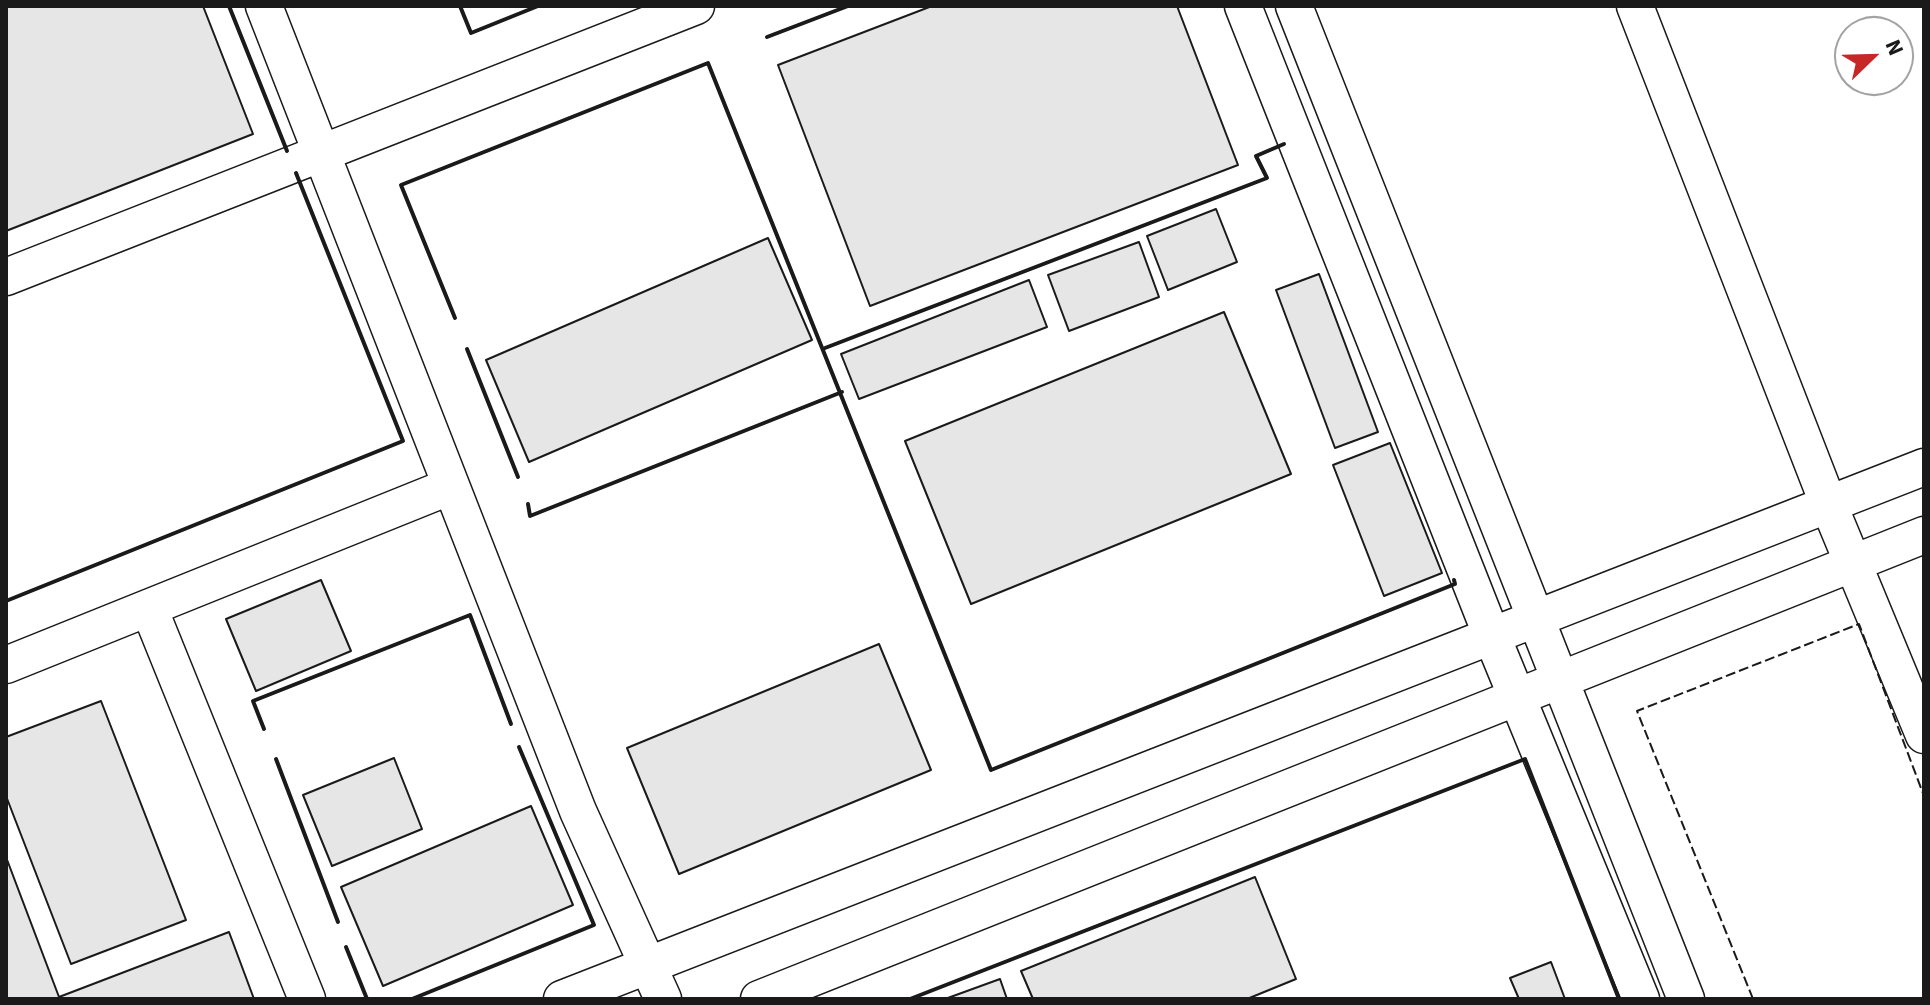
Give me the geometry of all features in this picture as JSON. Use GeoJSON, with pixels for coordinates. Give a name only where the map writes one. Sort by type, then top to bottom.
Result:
{"type":"FeatureCollection","features":[{"type":"Feature","properties":{"kind":"street"},"geometry":{"type":"LineString","coordinates":[[264,6],[578,811],[663,999]]}},
{"type":"Feature","properties":{"kind":"street"},"geometry":{"type":"LineString","coordinates":[[6,277],[696,6]]}},
{"type":"Feature","properties":{"kind":"street"},"geometry":{"type":"LineString","coordinates":[[1243,6],[1491,634],[1520,697],[1641,999]]}},
{"type":"Feature","properties":{"kind":"street"},"geometry":{"type":"LineString","coordinates":[[1294,6],[1686,999]]}},
{"type":"Feature","properties":{"kind":"street"},"geometry":{"type":"LineString","coordinates":[[1635,6],[1828,503],[1924,735]]}},
{"type":"Feature","properties":{"kind":"street"},"geometry":{"type":"LineString","coordinates":[[562,999],[1924,467]]}},
{"type":"Feature","properties":{"kind":"street"},"geometry":{"type":"LineString","coordinates":[[6,665],[451,486]]}},
{"type":"Feature","properties":{"kind":"street"},"geometry":{"type":"LineString","coordinates":[[759,999],[1924,535]]}},
{"type":"Feature","properties":{"kind":"street"},"geometry":{"type":"LineString","coordinates":[[149,608],[307,999]]}},
{"type":"Feature","properties":{"kind":"building"},"geometry":{"type":"Polygon","coordinates":[[[6,6],[203,6],[253,134],[6,231],[6,6]]]}},
{"type":"Feature","properties":{"kind":"building"},"geometry":{"type":"Polygon","coordinates":[[[932,6],[1177,6],[1238,165],[870,306],[778,65],[932,6]]]}},
{"type":"Feature","properties":{"kind":"building"},"geometry":{"type":"Polygon","coordinates":[[[1216,209],[1237,262],[1168,290],[1147,236],[1216,209]]]}},
{"type":"Feature","properties":{"kind":"building"},"geometry":{"type":"Polygon","coordinates":[[[768,238],[812,340],[529,462],[486,360],[768,238]]]}},
{"type":"Feature","properties":{"kind":"building"},"geometry":{"type":"Polygon","coordinates":[[[1139,242],[1159,297],[1069,331],[1048,275],[1139,242]]]}},
{"type":"Feature","properties":{"kind":"building"},"geometry":{"type":"Polygon","coordinates":[[[1319,274],[1378,432],[1335,448],[1276,290],[1319,274]]]}},
{"type":"Feature","properties":{"kind":"building"},"geometry":{"type":"Polygon","coordinates":[[[1029,280],[1047,327],[859,399],[841,354],[1029,280]]]}},
{"type":"Feature","properties":{"kind":"building"},"geometry":{"type":"Polygon","coordinates":[[[1224,312],[1291,474],[971,604],[905,441],[1224,312]]]}},
{"type":"Feature","properties":{"kind":"building"},"geometry":{"type":"Polygon","coordinates":[[[1390,443],[1442,573],[1384,596],[1333,465],[1390,443]]]}},
{"type":"Feature","properties":{"kind":"building"},"geometry":{"type":"Polygon","coordinates":[[[321,580],[351,651],[256,691],[226,619],[321,580]]]}},
{"type":"Feature","properties":{"kind":"building"},"geometry":{"type":"Polygon","coordinates":[[[879,644],[931,770],[679,874],[627,748],[879,644]]]}},
{"type":"Feature","properties":{"kind":"building"},"geometry":{"type":"Polygon","coordinates":[[[101,701],[186,920],[71,964],[6,796],[6,737],[101,701]]]}},
{"type":"Feature","properties":{"kind":"building"},"geometry":{"type":"Polygon","coordinates":[[[394,758],[422,829],[332,866],[303,795],[394,758]]]}},
{"type":"Feature","properties":{"kind":"building"},"geometry":{"type":"Polygon","coordinates":[[[531,806],[573,905],[383,986],[341,887],[531,806]]]}},
{"type":"Feature","properties":{"kind":"building"},"geometry":{"type":"Polygon","coordinates":[[[6,857],[59,997],[229,932],[254,999],[6,999],[6,857]]]}},
{"type":"Feature","properties":{"kind":"building"},"geometry":{"type":"Polygon","coordinates":[[[1255,877],[1296,979],[1247,999],[1033,999],[1021,971],[1255,877]]]}},
{"type":"Feature","properties":{"kind":"building"},"geometry":{"type":"Polygon","coordinates":[[[1551,962],[1565,999],[1519,999],[1510,978],[1551,962]]]}},
{"type":"Feature","properties":{"kind":"building"},"geometry":{"type":"Polygon","coordinates":[[[1000,979],[1007,999],[945,999],[1000,979]]]}},
{"type":"Feature","properties":{"kind":"fence"},"geometry":{"type":"LineString","coordinates":[[1753,999],[1637,711],[1859,624],[1924,796]]}},
{"type":"Feature","properties":{"kind":"wall"},"geometry":{"type":"LineString","coordinates":[[229,6],[287,151]]}},
{"type":"Feature","properties":{"kind":"wall"},"geometry":{"type":"LineString","coordinates":[[460,6],[471,33],[538,6]]}},
{"type":"Feature","properties":{"kind":"wall"},"geometry":{"type":"LineString","coordinates":[[767,37],[848,6]]}},
{"type":"Feature","properties":{"kind":"wall"},"geometry":{"type":"LineString","coordinates":[[455,318],[401,185],[708,63],[991,770],[1455,584],[1454,580]]}},
{"type":"Feature","properties":{"kind":"wall"},"geometry":{"type":"LineString","coordinates":[[825,348],[1267,178],[1256,156],[1284,144]]}},
{"type":"Feature","properties":{"kind":"wall"},"geometry":{"type":"LineString","coordinates":[[6,601],[403,441],[296,173]]}},
{"type":"Feature","properties":{"kind":"wall"},"geometry":{"type":"LineString","coordinates":[[467,349],[518,477]]}},
{"type":"Feature","properties":{"kind":"wall"},"geometry":{"type":"LineString","coordinates":[[528,504],[530,516],[842,392]]}},
{"type":"Feature","properties":{"kind":"wall"},"geometry":{"type":"LineString","coordinates":[[264,729],[253,701],[470,615],[511,724]]}},
{"type":"Feature","properties":{"kind":"wall"},"geometry":{"type":"LineString","coordinates":[[412,999],[594,925],[519,747]]}},
{"type":"Feature","properties":{"kind":"wall"},"geometry":{"type":"LineString","coordinates":[[276,759],[338,922]]}},
{"type":"Feature","properties":{"kind":"wall"},"geometry":{"type":"LineString","coordinates":[[910,999],[1525,759],[1619,999]]}},
{"type":"Feature","properties":{"kind":"wall"},"geometry":{"type":"LineString","coordinates":[[346,947],[367,999]]}}]}
